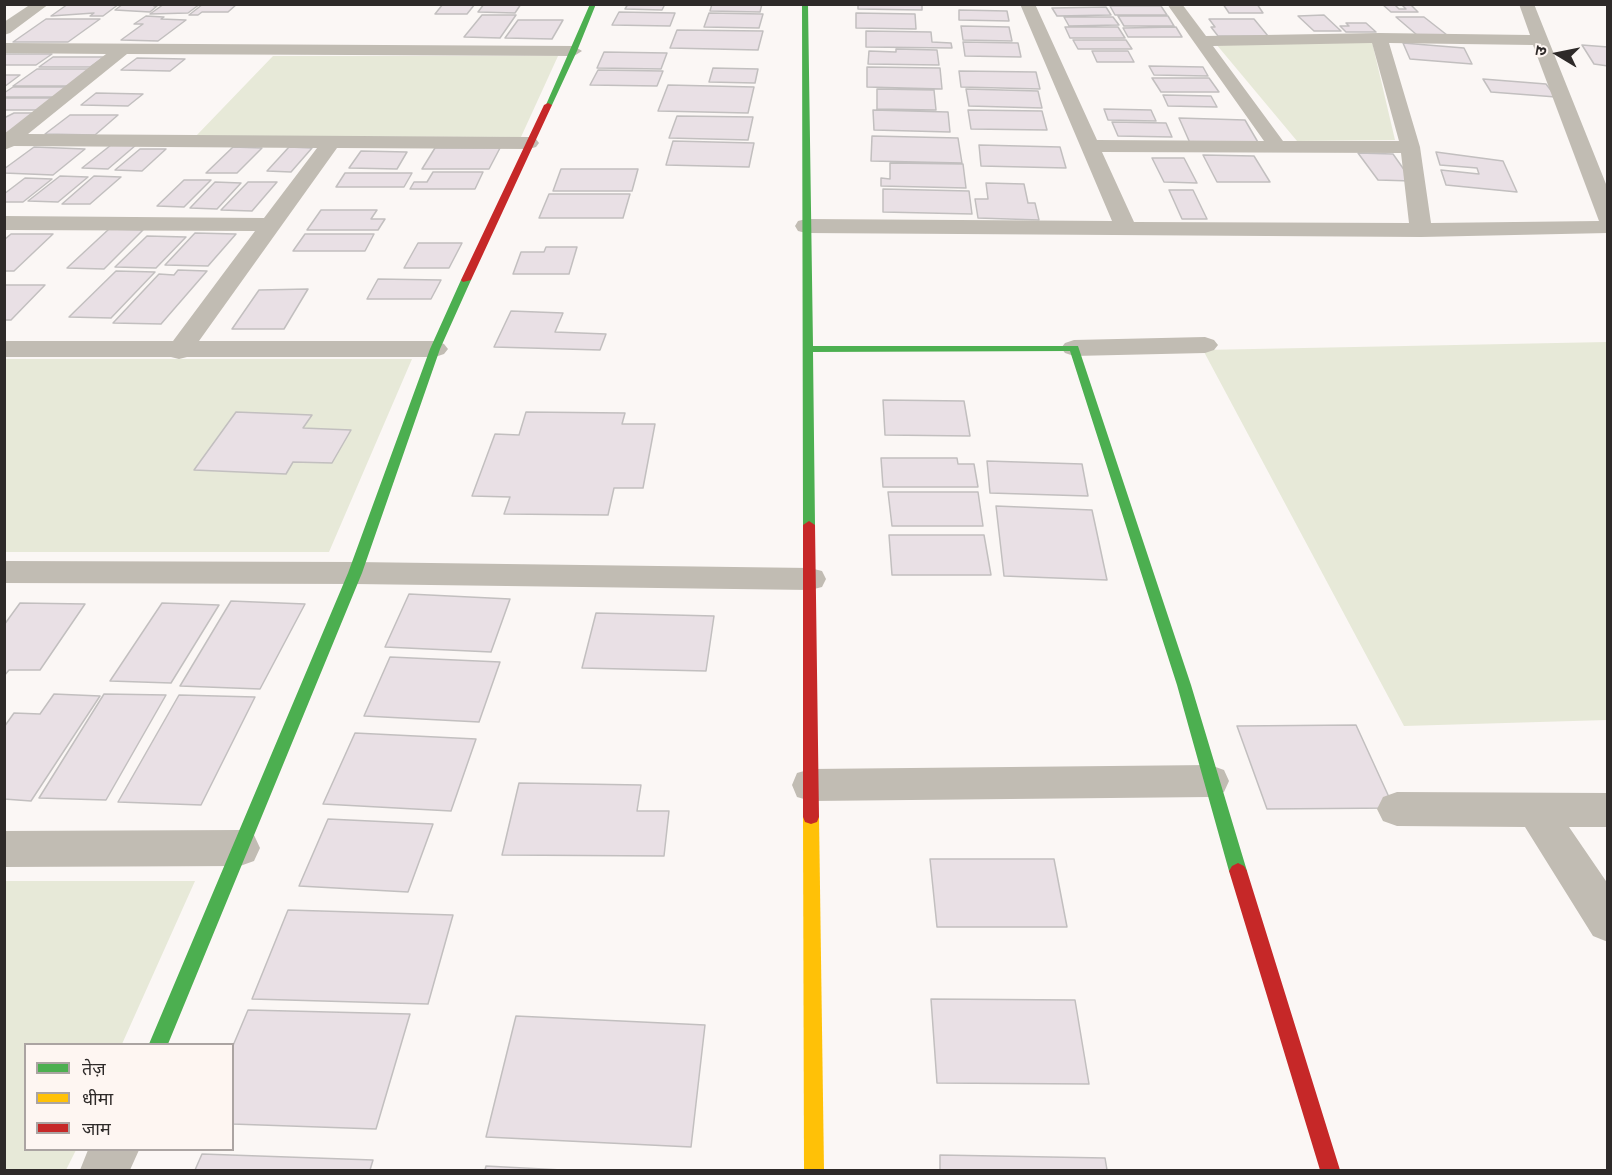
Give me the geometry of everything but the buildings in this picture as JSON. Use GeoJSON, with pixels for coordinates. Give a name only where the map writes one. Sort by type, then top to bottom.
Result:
{"type":"FeatureCollection","features":[{"type":"Feature","properties":{"kind":"street"},"geometry":{"type":"LineString","coordinates":[[4,30],[42,4]]}},
{"type":"Feature","properties":{"kind":"street"},"geometry":{"type":"LineString","coordinates":[[158,1043],[356,573],[435,349],[529,143],[574,51],[593,4]]}},
{"type":"Feature","properties":{"kind":"street"},"geometry":{"type":"LineString","coordinates":[[805,4],[814,1170]]}},
{"type":"Feature","properties":{"kind":"street"},"geometry":{"type":"LineString","coordinates":[[1027,4],[1126,228]]}},
{"type":"Feature","properties":{"kind":"street"},"geometry":{"type":"LineString","coordinates":[[1174,4],[1278,147]]}},
{"type":"Feature","properties":{"kind":"street"},"geometry":{"type":"LineString","coordinates":[[1526,4],[1608,218]]}},
{"type":"Feature","properties":{"kind":"street"},"geometry":{"type":"LineString","coordinates":[[1200,41],[1379,38],[1541,40]]}},
{"type":"Feature","properties":{"kind":"street"},"geometry":{"type":"LineString","coordinates":[[1379,38],[1410,147],[1421,230]]}},
{"type":"Feature","properties":{"kind":"street"},"geometry":{"type":"LineString","coordinates":[[4,48],[574,51]]}},
{"type":"Feature","properties":{"kind":"street"},"geometry":{"type":"LineString","coordinates":[[7,142],[122,49]]}},
{"type":"Feature","properties":{"kind":"street"},"geometry":{"type":"LineString","coordinates":[[7,142],[529,143]]}},
{"type":"Feature","properties":{"kind":"street"},"geometry":{"type":"LineString","coordinates":[[179,351],[331,142]]}},
{"type":"Feature","properties":{"kind":"street"},"geometry":{"type":"LineString","coordinates":[[1090,146],[1410,147]]}},
{"type":"Feature","properties":{"kind":"street"},"geometry":{"type":"LineString","coordinates":[[4,223],[270,225]]}},
{"type":"Feature","properties":{"kind":"street"},"geometry":{"type":"LineString","coordinates":[[806,226],[1421,230],[1602,228],[1608,226]]}},
{"type":"Feature","properties":{"kind":"street"},"geometry":{"type":"LineString","coordinates":[[807,349],[1205,345]]}},
{"type":"Feature","properties":{"kind":"street"},"geometry":{"type":"LineString","coordinates":[[1074,348],[1184,685],[1210,781],[1330,1170]]}},
{"type":"Feature","properties":{"kind":"street"},"geometry":{"type":"LineString","coordinates":[[4,349],[179,351],[435,349]]}},
{"type":"Feature","properties":{"kind":"street"},"geometry":{"type":"LineString","coordinates":[[4,572],[356,573],[810,579]]}},
{"type":"Feature","properties":{"kind":"street"},"geometry":{"type":"LineString","coordinates":[[811,785],[1210,781]]}},
{"type":"Feature","properties":{"kind":"street"},"geometry":{"type":"LineString","coordinates":[[1397,809],[1608,810]]}},
{"type":"Feature","properties":{"kind":"street"},"geometry":{"type":"LineString","coordinates":[[1536,810],[1608,922]]}},
{"type":"Feature","properties":{"kind":"street"},"geometry":{"type":"LineString","coordinates":[[4,849],[240,848]]}},
{"type":"Feature","properties":{"kind":"street"},"geometry":{"type":"LineString","coordinates":[[105,1170],[113,1151]]}},
{"type":"Feature","properties":{"kind":"green space"},"geometry":{"type":"Polygon","coordinates":[[[1372,42],[1395,140],[1297,141],[1216,44],[1372,42]]]}},
{"type":"Feature","properties":{"kind":"green space"},"geometry":{"type":"Polygon","coordinates":[[[273,56],[558,56],[521,137],[196,136],[273,56]]]}},
{"type":"Feature","properties":{"kind":"green space"},"geometry":{"type":"Polygon","coordinates":[[[1607,342],[1607,720],[1404,726],[1203,350],[1607,342]]]}},
{"type":"Feature","properties":{"kind":"green space"},"geometry":{"type":"Polygon","coordinates":[[[5,359],[412,359],[329,552],[5,552],[5,359]]]}},
{"type":"Feature","properties":{"kind":"green space"},"geometry":{"type":"Polygon","coordinates":[[[4,881],[195,881],[122,1043],[24,1043],[24,1151],[76,1151],[66,1170],[5,1170],[4,881]]]}},
{"type":"Feature","properties":{"kind":"traffic: fast"},"geometry":{"type":"LineString","coordinates":[[548,105],[593,4]]}},
{"type":"Feature","properties":{"kind":"traffic: fast"},"geometry":{"type":"LineString","coordinates":[[805,4],[809,525]]}},
{"type":"Feature","properties":{"kind":"traffic: fast"},"geometry":{"type":"LineString","coordinates":[[158,1043],[355,573],[435,349],[466,280]]}},
{"type":"Feature","properties":{"kind":"traffic: fast"},"geometry":{"type":"LineString","coordinates":[[807,349],[1074,348],[1184,685],[1238,871]]}},
{"type":"Feature","properties":{"kind":"traffic: slow"},"geometry":{"type":"LineString","coordinates":[[811,817],[814,1170]]}},
{"type":"Feature","properties":{"kind":"traffic: jam"},"geometry":{"type":"LineString","coordinates":[[466,280],[548,105]]}},
{"type":"Feature","properties":{"kind":"traffic: jam"},"geometry":{"type":"LineString","coordinates":[[809,525],[811,817]]}},
{"type":"Feature","properties":{"kind":"traffic: jam"},"geometry":{"type":"LineString","coordinates":[[1238,871],[1330,1170]]}}]}
